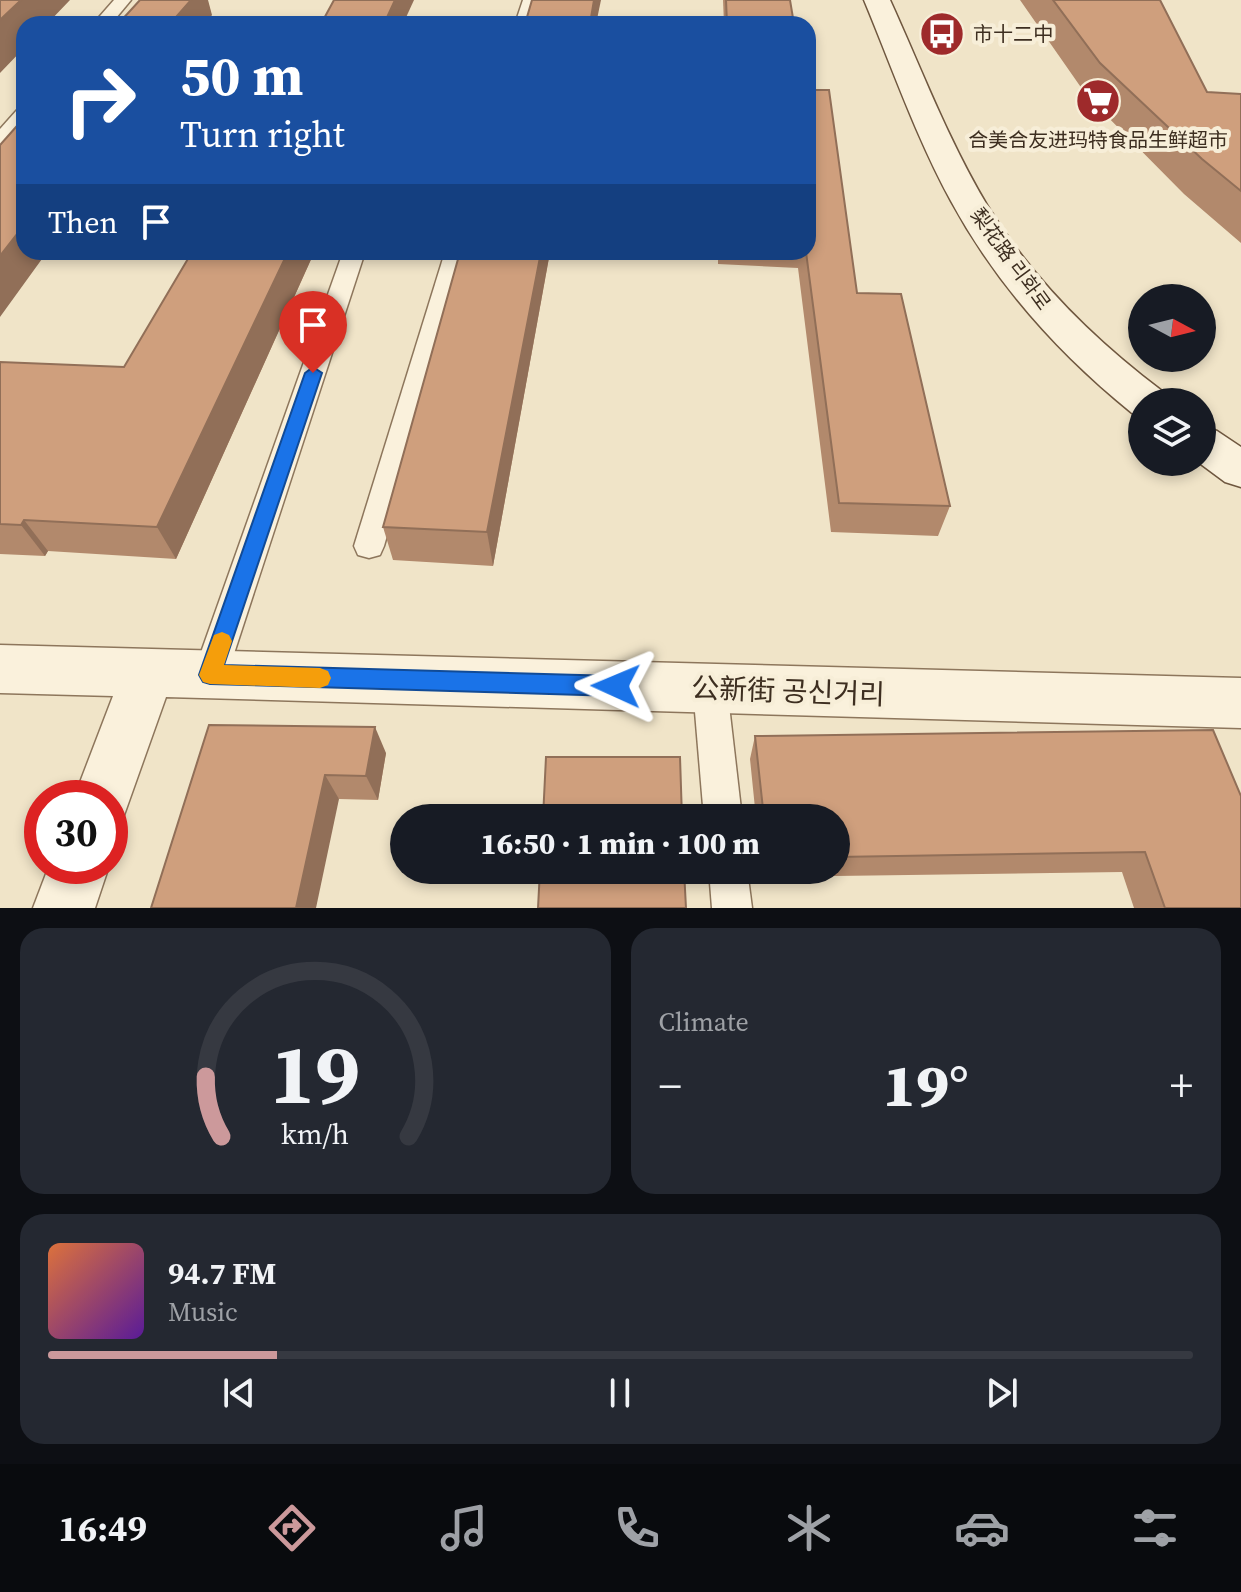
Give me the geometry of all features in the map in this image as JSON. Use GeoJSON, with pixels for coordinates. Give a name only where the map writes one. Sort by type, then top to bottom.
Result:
{"type":"FeatureCollection","features":[{"type":"Feature","properties":{"kind":"street","name":"梨花路 리화로"},"geometry":{"type":"LineString","coordinates":[[877,0],[951,168],[997,247],[1084,349],[1130,388]]}},
{"type":"Feature","properties":{"kind":"street"},"geometry":{"type":"LineString","coordinates":[[1216,452],[1241,470]]}},
{"type":"Feature","properties":{"kind":"street","name":"公新街 공신거리"},"geometry":{"type":"LineString","coordinates":[[0,669],[1241,703]]}},
{"type":"Feature","properties":{"kind":"street"},"geometry":{"type":"LineString","coordinates":[[109,780],[148,673]]}},
{"type":"Feature","properties":{"kind":"street"},"geometry":{"type":"LineString","coordinates":[[64,908],[73,884]]}},
{"type":"Feature","properties":{"kind":"lane"},"geometry":{"type":"LineString","coordinates":[[109,16],[123,0]]}},
{"type":"Feature","properties":{"kind":"lane"},"geometry":{"type":"LineString","coordinates":[[0,141],[16,123]]}},
{"type":"Feature","properties":{"kind":"lane"},"geometry":{"type":"LineString","coordinates":[[210,675],[351,260]]}},
{"type":"Feature","properties":{"kind":"lane"},"geometry":{"type":"LineString","coordinates":[[369,546],[454,260]]}},
{"type":"Feature","properties":{"kind":"lane"},"geometry":{"type":"LineString","coordinates":[[710,688],[722,804]]}},
{"type":"Feature","properties":{"kind":"lane"},"geometry":{"type":"LineString","coordinates":[[729,884],[732,908]]}},
{"type":"Feature","properties":{"kind":"building"},"geometry":{"type":"Polygon","coordinates":[[[0,0],[21,0],[0,20],[0,0]]]}},
{"type":"Feature","properties":{"kind":"building"},"geometry":{"type":"Polygon","coordinates":[[[140,0],[191,0],[177,16],[125,16],[140,0]]]}},
{"type":"Feature","properties":{"kind":"building"},"geometry":{"type":"Polygon","coordinates":[[[334,0],[395,0],[388,16],[325,16],[334,0]]]}},
{"type":"Feature","properties":{"kind":"building"},"geometry":{"type":"Polygon","coordinates":[[[532,0],[594,0],[591,16],[527,16],[532,0]]]}},
{"type":"Feature","properties":{"kind":"building"},"geometry":{"type":"Polygon","coordinates":[[[726,0],[790,0],[793,16],[727,16],[726,0]]]}},
{"type":"Feature","properties":{"kind":"building"},"geometry":{"type":"Polygon","coordinates":[[[1053,0],[1160,0],[1207,92],[1241,94],[1241,191],[1202,159],[1100,63],[1053,0]]]}},
{"type":"Feature","properties":{"kind":"building"},"geometry":{"type":"Polygon","coordinates":[[[816,90],[829,90],[857,293],[901,294],[950,506],[839,503],[807,260],[816,260],[816,90]]]}},
{"type":"Feature","properties":{"kind":"building"},"geometry":{"type":"Polygon","coordinates":[[[16,127],[16,235],[0,256],[0,145],[16,127]]]}},
{"type":"Feature","properties":{"kind":"building"},"geometry":{"type":"Polygon","coordinates":[[[187,260],[284,260],[157,527],[24,520],[21,525],[0,524],[0,362],[124,367],[187,260]]]}},
{"type":"Feature","properties":{"kind":"building"},"geometry":{"type":"Polygon","coordinates":[[[458,260],[539,260],[487,532],[383,527],[458,260]]]}},
{"type":"Feature","properties":{"kind":"building"},"geometry":{"type":"Polygon","coordinates":[[[209,725],[375,727],[366,776],[325,775],[296,908],[151,908],[209,725]]]}},
{"type":"Feature","properties":{"kind":"building"},"geometry":{"type":"Polygon","coordinates":[[[1213,730],[1241,796],[1241,908],[1165,908],[1145,852],[850,857],[850,804],[762,804],[755,736],[1213,730]]]}},
{"type":"Feature","properties":{"kind":"building"},"geometry":{"type":"Polygon","coordinates":[[[546,757],[680,757],[682,804],[544,804],[546,757]]]}},
{"type":"Feature","properties":{"kind":"building"},"geometry":{"type":"Polygon","coordinates":[[[539,884],[685,884],[686,908],[538,908],[539,884]]]}},
{"type":"Feature","properties":{"kind":"slow traffic"},"geometry":{"type":"LineString","coordinates":[[222,641],[210,675],[320,678]]}},
{"type":"Feature","properties":{"kind":"place","name":"市十二中"},"geometry":{"type":"Point","coordinates":[942,34]}},
{"type":"Feature","properties":{"kind":"place","name":"合美合友进玛特食品生鲜超市"},"geometry":{"type":"Point","coordinates":[1098,101]}},
{"type":"Feature","properties":{"kind":"route"},"geometry":{"type":"LineString","coordinates":[[313,373],[210,675],[616,686]]}}]}
